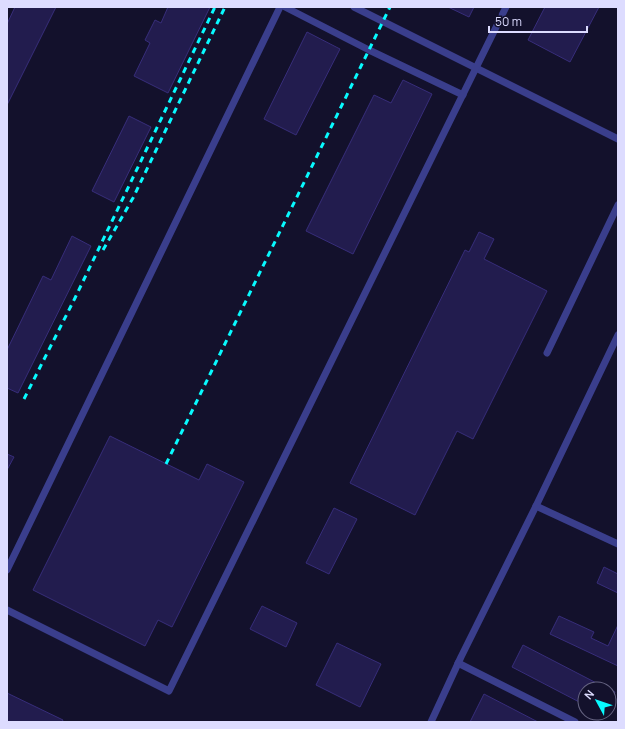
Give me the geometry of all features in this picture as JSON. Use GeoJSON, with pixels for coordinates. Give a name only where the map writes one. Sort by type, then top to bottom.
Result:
{"type":"FeatureCollection","features":[{"type":"Feature","properties":{"kind":"lane"},"geometry":{"type":"LineString","coordinates":[[7,570],[280,7]]}},
{"type":"Feature","properties":{"kind":"lane"},"geometry":{"type":"LineString","coordinates":[[285,7],[368,50],[463,95]]}},
{"type":"Feature","properties":{"kind":"lane"},"geometry":{"type":"LineString","coordinates":[[354,7],[618,140]]}},
{"type":"Feature","properties":{"kind":"lane"},"geometry":{"type":"LineString","coordinates":[[7,610],[169,692],[506,7]]}},
{"type":"Feature","properties":{"kind":"lane"},"geometry":{"type":"LineString","coordinates":[[547,353],[618,206]]}},
{"type":"Feature","properties":{"kind":"lane"},"geometry":{"type":"LineString","coordinates":[[431,722],[458,663],[536,506],[618,335]]}},
{"type":"Feature","properties":{"kind":"lane"},"geometry":{"type":"LineString","coordinates":[[536,506],[618,544]]}},
{"type":"Feature","properties":{"kind":"lane"},"geometry":{"type":"LineString","coordinates":[[458,663],[575,722]]}},
{"type":"Feature","properties":{"kind":"building"},"geometry":{"type":"Polygon","coordinates":[[[15,7],[56,7],[7,105],[7,24],[15,7]]]}},
{"type":"Feature","properties":{"kind":"building"},"geometry":{"type":"Polygon","coordinates":[[[168,7],[210,7],[168,93],[134,76],[150,43],[145,40],[155,20],[161,23],[168,7]]]}},
{"type":"Feature","properties":{"kind":"building"},"geometry":{"type":"Polygon","coordinates":[[[448,7],[474,7],[469,17],[448,7]]]}},
{"type":"Feature","properties":{"kind":"building"},"geometry":{"type":"Polygon","coordinates":[[[545,7],[599,7],[570,62],[528,40],[545,7]]]}},
{"type":"Feature","properties":{"kind":"building"},"geometry":{"type":"Polygon","coordinates":[[[307,32],[340,49],[296,135],[264,119],[307,32]]]}},
{"type":"Feature","properties":{"kind":"building"},"geometry":{"type":"Polygon","coordinates":[[[403,80],[432,94],[353,254],[306,231],[374,95],[391,103],[403,80]]]}},
{"type":"Feature","properties":{"kind":"building"},"geometry":{"type":"Polygon","coordinates":[[[129,116],[151,127],[114,202],[92,191],[129,116]]]}},
{"type":"Feature","properties":{"kind":"building"},"geometry":{"type":"Polygon","coordinates":[[[479,232],[494,239],[484,259],[547,291],[473,439],[457,431],[415,515],[350,483],[465,250],[469,252],[479,232]]]}},
{"type":"Feature","properties":{"kind":"building"},"geometry":{"type":"Polygon","coordinates":[[[72,236],[91,246],[18,393],[7,388],[7,350],[43,276],[51,280],[72,236]]]}},
{"type":"Feature","properties":{"kind":"building"},"geometry":{"type":"Polygon","coordinates":[[[110,436],[199,480],[207,464],[244,482],[172,627],[158,620],[145,646],[33,590],[110,436]]]}},
{"type":"Feature","properties":{"kind":"building"},"geometry":{"type":"Polygon","coordinates":[[[7,454],[14,457],[7,470],[7,454]]]}},
{"type":"Feature","properties":{"kind":"building"},"geometry":{"type":"Polygon","coordinates":[[[334,508],[357,519],[329,574],[306,563],[334,508]]]}},
{"type":"Feature","properties":{"kind":"building"},"geometry":{"type":"Polygon","coordinates":[[[604,567],[618,574],[618,593],[597,583],[604,567]]]}},
{"type":"Feature","properties":{"kind":"building"},"geometry":{"type":"Polygon","coordinates":[[[262,606],[297,623],[286,647],[250,629],[262,606]]]}},
{"type":"Feature","properties":{"kind":"building"},"geometry":{"type":"Polygon","coordinates":[[[559,616],[594,632],[591,638],[608,646],[618,625],[618,666],[550,634],[559,616]]]}},
{"type":"Feature","properties":{"kind":"building"},"geometry":{"type":"Polygon","coordinates":[[[337,643],[381,664],[360,707],[316,685],[337,643]]]}},
{"type":"Feature","properties":{"kind":"building"},"geometry":{"type":"Polygon","coordinates":[[[523,645],[593,681],[577,681],[577,701],[512,667],[523,645]]]}},
{"type":"Feature","properties":{"kind":"building"},"geometry":{"type":"Polygon","coordinates":[[[7,693],[63,720],[62,722],[7,722],[7,693]]]}},
{"type":"Feature","properties":{"kind":"building"},"geometry":{"type":"Polygon","coordinates":[[[484,694],[538,722],[470,722],[484,694]]]}},
{"type":"Feature","properties":{"kind":"railway"},"geometry":{"type":"LineString","coordinates":[[24,399],[75,298],[215,7]]}},
{"type":"Feature","properties":{"kind":"railway"},"geometry":{"type":"LineString","coordinates":[[103,250],[133,198],[225,7]]}},
{"type":"Feature","properties":{"kind":"railway"},"geometry":{"type":"LineString","coordinates":[[166,464],[390,7]]}}]}
